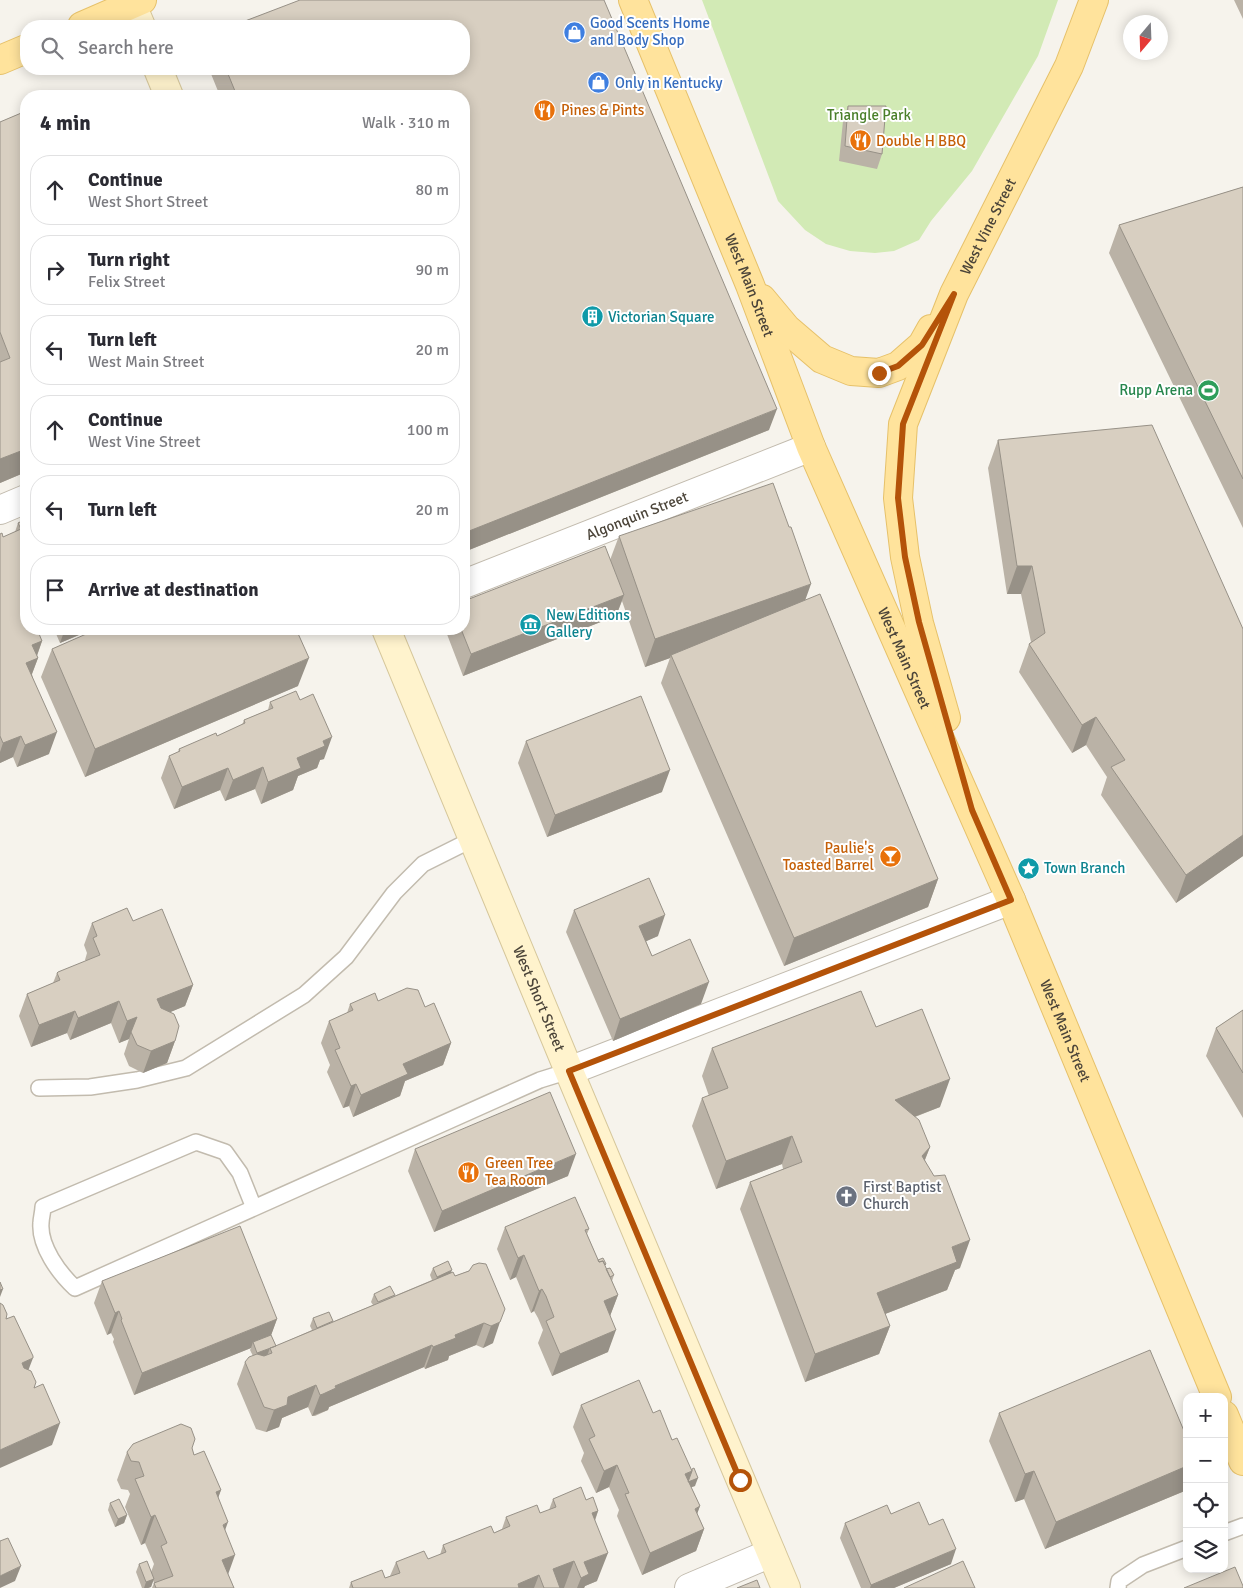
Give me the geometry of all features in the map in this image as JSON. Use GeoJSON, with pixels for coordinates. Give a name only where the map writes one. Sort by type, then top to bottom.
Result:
{"type":"FeatureCollection","features":[{"type":"Feature","properties":{"kind":"main road","name":"West Main Street"},"geometry":{"type":"LineString","coordinates":[[633,0],[750,285],[810,447],[1011,900],[1215,1393]]}},
{"type":"Feature","properties":{"kind":"main road","name":"West Vine Street"},"geometry":{"type":"LineString","coordinates":[[972,810],[919,622],[905,557],[898,498],[903,424],[954,294],[1069,66],[1094,0]]}},
{"type":"Feature","properties":{"kind":"main road"},"geometry":{"type":"LineString","coordinates":[[100,20],[136,8]]}},
{"type":"Feature","properties":{"kind":"main road"},"geometry":{"type":"LineString","coordinates":[[0,60],[20,52]]}},
{"type":"Feature","properties":{"kind":"main road"},"geometry":{"type":"LineString","coordinates":[[160,75],[167,90]]}},
{"type":"Feature","properties":{"kind":"main road"},"geometry":{"type":"LineString","coordinates":[[750,285],[787,329],[822,359],[851,371],[879,373],[898,366],[922,345],[954,294]]}},
{"type":"Feature","properties":{"kind":"main road","name":"West Short Street"},"geometry":{"type":"LineString","coordinates":[[388,635],[786,1588]]}},
{"type":"Feature","properties":{"kind":"main road"},"geometry":{"type":"LineString","coordinates":[[1228,1425],[1243,1461]]}},
{"type":"Feature","properties":{"kind":"street","name":"Algonquin Street"},"geometry":{"type":"LineString","coordinates":[[470,582],[810,447]]}},
{"type":"Feature","properties":{"kind":"street"},"geometry":{"type":"LineString","coordinates":[[0,510],[20,502]]}},
{"type":"Feature","properties":{"kind":"street"},"geometry":{"type":"LineString","coordinates":[[569,1071],[1011,900]]}},
{"type":"Feature","properties":{"kind":"street"},"geometry":{"type":"LineString","coordinates":[[689,1588],[771,1553]]}},
{"type":"Feature","properties":{"kind":"lane"},"geometry":{"type":"LineString","coordinates":[[39,1088],[90,1087],[137,1080],[186,1068],[304,995],[346,958],[394,894],[423,864],[473,839]]}},
{"type":"Feature","properties":{"kind":"lane"},"geometry":{"type":"LineString","coordinates":[[254,1208],[240,1173],[225,1152],[196,1142],[44,1207],[40,1225],[46,1249],[64,1277],[75,1288],[254,1208],[540,1080],[569,1071]]}},
{"type":"Feature","properties":{"kind":"lane"},"geometry":{"type":"LineString","coordinates":[[1228,1532],[1243,1526]]}},
{"type":"Feature","properties":{"kind":"lane"},"geometry":{"type":"LineString","coordinates":[[1118,1588],[1119,1581],[1143,1565],[1183,1550]]}},
{"type":"Feature","properties":{"kind":"green space","name":"Triangle Park"},"geometry":{"type":"Polygon","coordinates":[[[702,0],[1058,0],[1038,56],[972,171],[931,221],[919,240],[894,251],[875,253],[850,251],[826,244],[805,230],[778,201],[702,0]]]}},
{"type":"Feature","properties":{"kind":"building","name":"Victorian Square"},"geometry":{"type":"Polygon","coordinates":[[[300,0],[604,0],[777,409],[470,531],[470,90],[235,90],[228,75],[470,75],[470,20],[248,20],[300,0]]]}},
{"type":"Feature","properties":{"kind":"building"},"geometry":{"type":"Polygon","coordinates":[[[848,106],[886,106],[882,154],[845,146],[848,106]]]}},
{"type":"Feature","properties":{"kind":"building"},"geometry":{"type":"Polygon","coordinates":[[[20,114],[20,451],[0,459],[0,362],[10,358],[0,332],[0,122],[20,114]]]}},
{"type":"Feature","properties":{"kind":"building","name":"Rupp Arena"},"geometry":{"type":"Polygon","coordinates":[[[1243,187],[1243,479],[1119,225],[1243,187]]]}},
{"type":"Feature","properties":{"kind":"building"},"geometry":{"type":"Polygon","coordinates":[[[1152,425],[1243,629],[1243,835],[1186,875],[1111,767],[1125,760],[1096,717],[1082,725],[1029,644],[1045,633],[1032,566],[1017,566],[998,440],[1152,425]]]}},
{"type":"Feature","properties":{"kind":"building"},"geometry":{"type":"Polygon","coordinates":[[[773,483],[811,584],[655,639],[619,536],[773,483]]]}},
{"type":"Feature","properties":{"kind":"building"},"geometry":{"type":"Polygon","coordinates":[[[20,529],[20,635],[40,635],[42,641],[32,645],[38,658],[26,663],[57,732],[25,745],[21,736],[3,743],[0,736],[0,534],[2,533],[3,537],[20,529]]]}},
{"type":"Feature","properties":{"kind":"building"},"geometry":{"type":"Polygon","coordinates":[[[605,546],[624,595],[471,654],[463,635],[470,635],[470,599],[605,546]]]}},
{"type":"Feature","properties":{"kind":"building"},"geometry":{"type":"Polygon","coordinates":[[[820,594],[938,879],[794,938],[671,655],[820,594]]]}},
{"type":"Feature","properties":{"kind":"building"},"geometry":{"type":"Polygon","coordinates":[[[84,635],[299,635],[309,658],[95,749],[52,649],[84,635]]]}},
{"type":"Feature","properties":{"kind":"building"},"geometry":{"type":"Polygon","coordinates":[[[296,691],[300,700],[313,694],[332,737],[323,741],[325,746],[297,758],[301,768],[268,782],[263,767],[233,780],[228,768],[182,787],[169,756],[180,751],[179,749],[216,733],[217,736],[245,723],[244,720],[273,708],[270,702],[296,691]]]}},
{"type":"Feature","properties":{"kind":"building"},"geometry":{"type":"Polygon","coordinates":[[[641,696],[670,770],[555,815],[526,741],[641,696]]]}},
{"type":"Feature","properties":{"kind":"building"},"geometry":{"type":"Polygon","coordinates":[[[649,878],[665,915],[639,926],[652,956],[690,939],[709,982],[620,1019],[574,910],[649,878]]]}},
{"type":"Feature","properties":{"kind":"building"},"geometry":{"type":"Polygon","coordinates":[[[127,908],[133,921],[162,909],[193,985],[157,999],[161,1008],[174,1014],[179,1026],[175,1041],[151,1051],[137,1045],[131,1032],[137,1017],[127,1021],[119,1001],[78,1018],[75,1011],[39,1025],[27,994],[60,980],[58,972],[100,955],[93,938],[97,936],[92,923],[127,908]]]}},
{"type":"Feature","properties":{"kind":"building"},"geometry":{"type":"Polygon","coordinates":[[[407,988],[418,990],[425,1007],[434,1003],[451,1043],[403,1064],[408,1074],[361,1095],[356,1084],[351,1086],[335,1050],[340,1048],[329,1021],[353,1010],[350,1004],[375,993],[378,1001],[407,988]]]}},
{"type":"Feature","properties":{"kind":"building","name":"First Baptist Church"},"geometry":{"type":"Polygon","coordinates":[[[861,991],[876,1027],[922,1009],[950,1079],[895,1100],[919,1120],[930,1147],[922,1156],[934,1176],[945,1175],[970,1240],[952,1247],[957,1262],[877,1293],[890,1326],[815,1354],[750,1182],[802,1162],[792,1136],[726,1161],[702,1098],[728,1088],[712,1048],[861,991]]]}},
{"type":"Feature","properties":{"kind":"building"},"geometry":{"type":"Polygon","coordinates":[[[1243,1010],[1243,1073],[1216,1028],[1243,1010]]]}},
{"type":"Feature","properties":{"kind":"building"},"geometry":{"type":"Polygon","coordinates":[[[550,1092],[576,1154],[442,1211],[415,1149],[550,1092]]]}},
{"type":"Feature","properties":{"kind":"building"},"geometry":{"type":"Polygon","coordinates":[[[575,1197],[589,1229],[585,1230],[599,1262],[603,1261],[618,1295],[604,1301],[616,1330],[560,1354],[546,1321],[554,1317],[546,1296],[542,1289],[539,1291],[524,1255],[518,1258],[505,1227],[575,1197]]]}},
{"type":"Feature","properties":{"kind":"building"},"geometry":{"type":"Polygon","coordinates":[[[240,1226],[277,1319],[142,1373],[119,1311],[115,1313],[102,1281],[240,1226]]]}},
{"type":"Feature","properties":{"kind":"building"},"geometry":{"type":"Polygon","coordinates":[[[603,1258],[605,1265],[603,1261],[599,1262],[598,1260],[603,1258]]]}},
{"type":"Feature","properties":{"kind":"building"},"geometry":{"type":"Polygon","coordinates":[[[448,1261],[452,1270],[437,1277],[433,1268],[448,1261]]]}},
{"type":"Feature","properties":{"kind":"building"},"geometry":{"type":"Polygon","coordinates":[[[479,1263],[486,1264],[505,1309],[500,1322],[491,1326],[484,1323],[455,1335],[456,1338],[433,1347],[432,1345],[335,1386],[336,1388],[323,1394],[320,1395],[316,1385],[288,1397],[287,1405],[274,1410],[264,1407],[245,1362],[249,1357],[257,1354],[264,1356],[272,1353],[270,1348],[453,1272],[455,1276],[469,1271],[473,1265],[479,1263]]]}},
{"type":"Feature","properties":{"kind":"building"},"geometry":{"type":"Polygon","coordinates":[[[610,1268],[614,1275],[610,1277],[606,1269],[610,1268]]]}},
{"type":"Feature","properties":{"kind":"building"},"geometry":{"type":"Polygon","coordinates":[[[390,1286],[395,1295],[378,1302],[374,1294],[390,1286]]]}},
{"type":"Feature","properties":{"kind":"building"},"geometry":{"type":"Polygon","coordinates":[[[0,1303],[7,1314],[6,1319],[14,1316],[33,1356],[33,1358],[22,1363],[24,1368],[31,1371],[36,1382],[34,1388],[43,1384],[60,1423],[0,1450],[0,1303]]]}},
{"type":"Feature","properties":{"kind":"building"},"geometry":{"type":"Polygon","coordinates":[[[329,1312],[333,1321],[317,1328],[313,1318],[329,1312]]]}},
{"type":"Feature","properties":{"kind":"building"},"geometry":{"type":"Polygon","coordinates":[[[271,1335],[276,1346],[257,1353],[253,1342],[271,1335]]]}},
{"type":"Feature","properties":{"kind":"building"},"geometry":{"type":"Polygon","coordinates":[[[1150,1350],[1183,1428],[1183,1468],[1056,1522],[1034,1471],[1025,1474],[999,1413],[1150,1350]]]}},
{"type":"Feature","properties":{"kind":"building"},"geometry":{"type":"Polygon","coordinates":[[[639,1380],[653,1413],[660,1410],[672,1440],[677,1438],[692,1471],[685,1474],[700,1506],[695,1509],[704,1529],[650,1553],[625,1494],[629,1493],[617,1465],[604,1471],[589,1439],[595,1436],[581,1405],[639,1380]]]}},
{"type":"Feature","properties":{"kind":"building"},"geometry":{"type":"Polygon","coordinates":[[[181,1424],[191,1428],[195,1439],[192,1448],[194,1455],[204,1451],[221,1490],[216,1492],[228,1522],[223,1525],[235,1555],[222,1560],[234,1588],[156,1588],[154,1583],[173,1576],[161,1546],[167,1543],[155,1515],[151,1517],[135,1479],[144,1476],[139,1462],[131,1461],[127,1452],[133,1444],[181,1424]]]}},
{"type":"Feature","properties":{"kind":"building"},"geometry":{"type":"Polygon","coordinates":[[[694,1468],[698,1478],[688,1482],[692,1469],[694,1468]]]}},
{"type":"Feature","properties":{"kind":"building"},"geometry":{"type":"Polygon","coordinates":[[[581,1487],[586,1500],[593,1497],[598,1511],[592,1513],[608,1553],[584,1562],[589,1574],[581,1578],[574,1561],[553,1569],[560,1588],[544,1588],[539,1575],[518,1584],[519,1588],[353,1588],[351,1582],[382,1570],[385,1578],[400,1573],[396,1562],[424,1551],[428,1559],[446,1552],[443,1545],[491,1526],[494,1533],[510,1526],[506,1517],[537,1505],[540,1513],[556,1507],[553,1499],[581,1487]]]}},
{"type":"Feature","properties":{"kind":"building"},"geometry":{"type":"Polygon","coordinates":[[[119,1499],[127,1515],[118,1519],[110,1503],[119,1499]]]}},
{"type":"Feature","properties":{"kind":"building"},"geometry":{"type":"Polygon","coordinates":[[[919,1502],[929,1525],[943,1519],[956,1549],[871,1585],[845,1523],[887,1505],[891,1514],[919,1502]]]}},
{"type":"Feature","properties":{"kind":"building"},"geometry":{"type":"Polygon","coordinates":[[[8,1538],[21,1566],[0,1576],[0,1541],[8,1538]]]}},
{"type":"Feature","properties":{"kind":"building"},"geometry":{"type":"Polygon","coordinates":[[[147,1561],[154,1579],[146,1582],[139,1564],[147,1561]]]}},
{"type":"Feature","properties":{"kind":"building"},"geometry":{"type":"Polygon","coordinates":[[[963,1561],[975,1588],[904,1588],[963,1561]]]}},
{"type":"Feature","properties":{"kind":"building"},"geometry":{"type":"Polygon","coordinates":[[[1235,1567],[1243,1588],[1184,1588],[1220,1573],[1228,1573],[1228,1570],[1235,1567]]]}},
{"type":"Feature","properties":{"kind":"building"},"geometry":{"type":"Polygon","coordinates":[[[757,1580],[760,1588],[737,1588],[757,1580]]]}},
{"type":"Feature","properties":{"kind":"place","name":"Good Scents Home and Body Shop"},"geometry":{"type":"Point","coordinates":[574,32]}},
{"type":"Feature","properties":{"kind":"place","name":"Only in Kentucky"},"geometry":{"type":"Point","coordinates":[599,83]}},
{"type":"Feature","properties":{"kind":"place","name":"Pines & Pints"},"geometry":{"type":"Point","coordinates":[545,110]}},
{"type":"Feature","properties":{"kind":"place","name":"Double H BBQ"},"geometry":{"type":"Point","coordinates":[860,141]}},
{"type":"Feature","properties":{"kind":"place","name":"Victorian Square"},"geometry":{"type":"Point","coordinates":[592,317]}},
{"type":"Feature","properties":{"kind":"place","name":"Rupp Arena"},"geometry":{"type":"Point","coordinates":[1209,390]}},
{"type":"Feature","properties":{"kind":"place","name":"New Editions Gallery"},"geometry":{"type":"Point","coordinates":[530,624]}},
{"type":"Feature","properties":{"kind":"place","name":"Paulie's Toasted Barrel"},"geometry":{"type":"Point","coordinates":[890,857]}},
{"type":"Feature","properties":{"kind":"place","name":"Town Branch"},"geometry":{"type":"Point","coordinates":[1028,868]}},
{"type":"Feature","properties":{"kind":"place","name":"Green Tree Tea Room"},"geometry":{"type":"Point","coordinates":[469,1172]}},
{"type":"Feature","properties":{"kind":"place","name":"First Baptist Church"},"geometry":{"type":"Point","coordinates":[847,1196]}},
{"type":"Feature","properties":{"kind":"route"},"geometry":{"type":"LineString","coordinates":[[740,1480],[569,1071],[1011,900],[972,810],[919,622],[905,557],[898,498],[903,424],[954,294],[922,345],[898,366],[879,373]]}}]}
